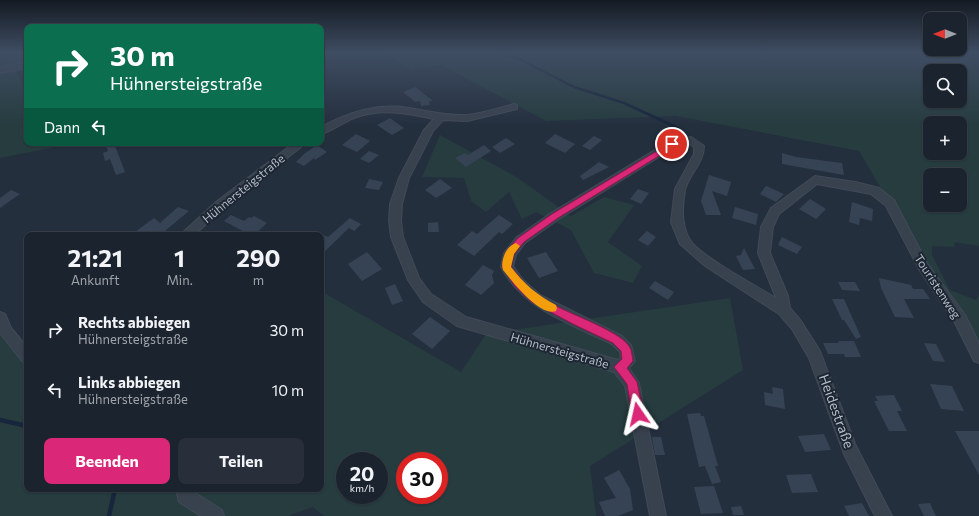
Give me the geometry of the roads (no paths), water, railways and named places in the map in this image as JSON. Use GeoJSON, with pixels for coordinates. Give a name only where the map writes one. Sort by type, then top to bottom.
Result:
{"type":"FeatureCollection","features":[{"type":"Feature","properties":{"kind":"street"},"geometry":{"type":"LineString","coordinates":[[324,129],[357,112],[374,109],[395,109],[440,117],[467,118],[514,108]]}},
{"type":"Feature","properties":{"kind":"street","name":"Hühnersteigstraße"},"geometry":{"type":"LineString","coordinates":[[440,117],[418,150],[404,178],[396,204],[395,221],[397,237],[414,280],[427,298],[462,322],[620,367],[628,361],[626,349],[617,340],[576,321],[535,299],[519,284],[507,267],[510,253],[521,240],[555,216],[672,144],[691,140],[699,146],[699,154],[680,190],[677,222],[686,244],[709,263],[784,310]]}},
{"type":"Feature","properties":{"kind":"street","name":"Hühnersteigstraße"},"geometry":{"type":"LineString","coordinates":[[189,232],[220,205],[297,146]]}},
{"type":"Feature","properties":{"kind":"street","name":"Touristenweg"},"geometry":{"type":"LineString","coordinates":[[784,310],[782,296],[767,264],[764,253],[767,227],[775,211],[815,180],[855,186],[875,191],[890,203],[923,266],[960,318],[979,357]]}},
{"type":"Feature","properties":{"kind":"street","name":"Heidestraße"},"geometry":{"type":"LineString","coordinates":[[784,310],[798,326],[816,355],[825,376],[847,441],[884,516]]}},
{"type":"Feature","properties":{"kind":"street"},"geometry":{"type":"LineString","coordinates":[[0,318],[6,332],[24,353]]}},
{"type":"Feature","properties":{"kind":"street"},"geometry":{"type":"LineString","coordinates":[[620,367],[632,382],[658,516]]}},
{"type":"Feature","properties":{"kind":"street"},"geometry":{"type":"LineString","coordinates":[[184,492],[185,496],[216,516]]}},
{"type":"Feature","properties":{"kind":"waterway"},"geometry":{"type":"LineString","coordinates":[[555,77],[574,87],[624,103],[678,128]]}},
{"type":"Feature","properties":{"kind":"waterway"},"geometry":{"type":"LineString","coordinates":[[0,420],[24,425]]}},
{"type":"Feature","properties":{"kind":"waterway"},"geometry":{"type":"LineString","coordinates":[[109,516],[114,492]]}}]}
